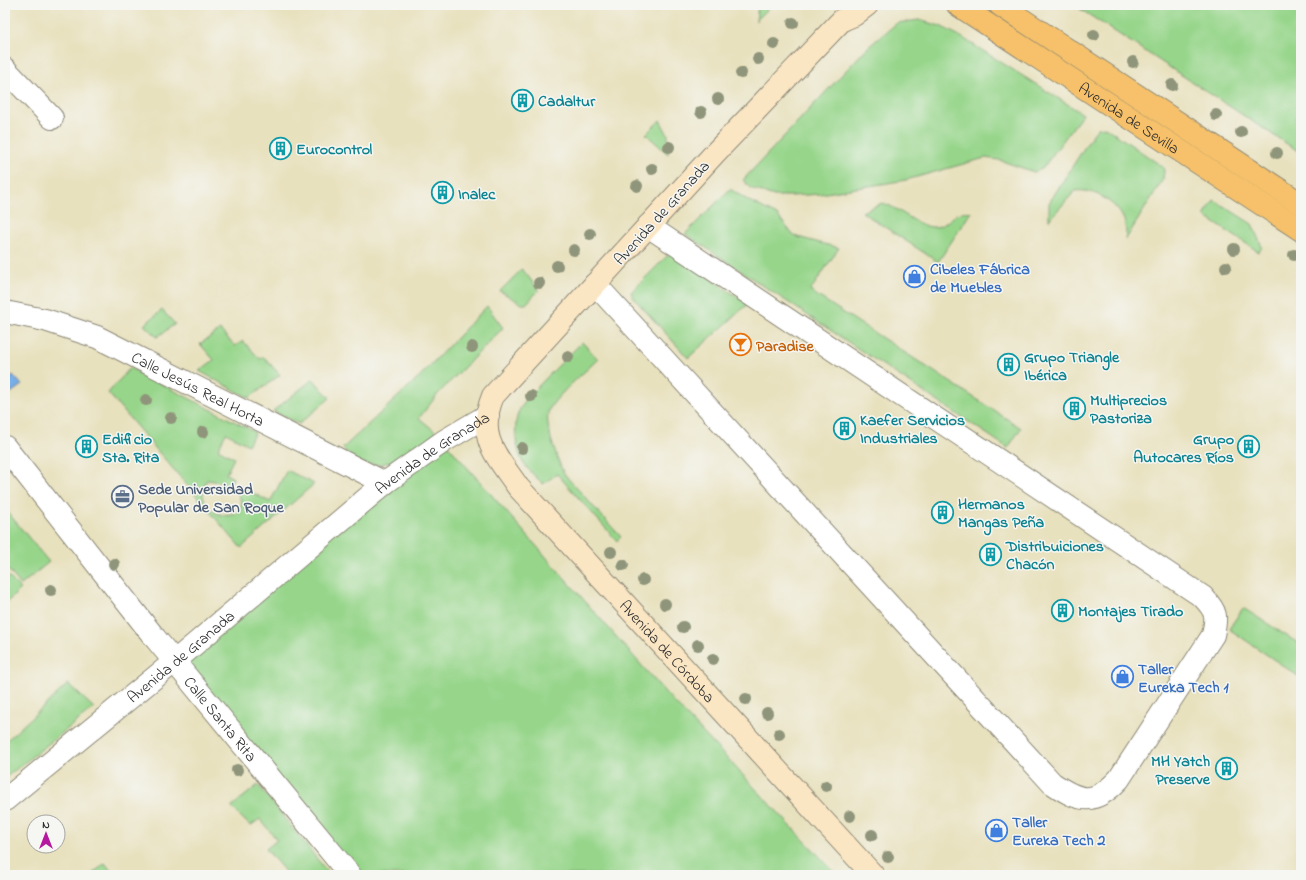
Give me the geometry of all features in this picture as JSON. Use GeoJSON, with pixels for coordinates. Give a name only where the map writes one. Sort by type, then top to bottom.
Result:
{"type":"FeatureCollection","features":[{"type":"Feature","properties":{"kind":"main road","name":"Avenida de Sevilla"},"geometry":{"type":"LineString","coordinates":[[958,5],[1301,230]]}},
{"type":"Feature","properties":{"kind":"main road","name":"Avenida de Sevilla"},"geometry":{"type":"LineString","coordinates":[[1000,5],[1301,204]]}},
{"type":"Feature","properties":{"kind":"street","name":"Avenida de Granada"},"geometry":{"type":"LineString","coordinates":[[5,800],[175,661],[385,483],[444,441],[488,414],[493,396],[841,13],[854,15],[867,5]]}},
{"type":"Feature","properties":{"kind":"street"},"geometry":{"type":"LineString","coordinates":[[5,69],[52,118]]}},
{"type":"Feature","properties":{"kind":"street"},"geometry":{"type":"LineString","coordinates":[[595,284],[1052,783],[1070,795],[1084,799],[1098,797],[1107,792],[1119,780],[1213,635],[1216,620],[1214,608],[1203,597],[648,226]]}},
{"type":"Feature","properties":{"kind":"street","name":"Calle Jesús Real Horta"},"geometry":{"type":"LineString","coordinates":[[5,312],[45,320],[97,338],[385,483]]}},
{"type":"Feature","properties":{"kind":"street","name":"Avenida de Córdoba"},"geometry":{"type":"LineString","coordinates":[[488,414],[488,441],[518,487],[873,875]]}},
{"type":"Feature","properties":{"kind":"street","name":"Calle Santa Rita"},"geometry":{"type":"LineString","coordinates":[[5,447],[175,661],[350,875]]}},
{"type":"Feature","properties":{"kind":"green space"},"geometry":{"type":"Polygon","coordinates":[[[758,5],[772,5],[756,21],[758,5]]]}},
{"type":"Feature","properties":{"kind":"green space"},"geometry":{"type":"Polygon","coordinates":[[[1074,5],[1301,5],[1301,153],[1074,5]]]}},
{"type":"Feature","properties":{"kind":"green space"},"geometry":{"type":"Polygon","coordinates":[[[919,20],[940,26],[958,35],[1083,114],[1042,169],[1034,172],[999,160],[985,158],[906,180],[820,194],[774,196],[750,188],[743,180],[867,48],[897,23],[919,20]]]}},
{"type":"Feature","properties":{"kind":"green space"},"geometry":{"type":"Polygon","coordinates":[[[660,120],[668,135],[668,154],[646,134],[660,120]]]}},
{"type":"Feature","properties":{"kind":"green space"},"geometry":{"type":"Polygon","coordinates":[[[1105,127],[1163,167],[1164,171],[1163,179],[1126,239],[1125,222],[1121,214],[1104,198],[1090,192],[1075,191],[1049,220],[1049,203],[1093,134],[1098,128],[1105,127]]]}},
{"type":"Feature","properties":{"kind":"green space"},"geometry":{"type":"Polygon","coordinates":[[[730,189],[749,201],[777,215],[794,236],[839,248],[810,291],[1021,428],[1008,448],[685,234],[730,189]]]}},
{"type":"Feature","properties":{"kind":"green space"},"geometry":{"type":"Polygon","coordinates":[[[1214,200],[1252,224],[1262,247],[1259,252],[1204,216],[1214,200]]]}},
{"type":"Feature","properties":{"kind":"green space"},"geometry":{"type":"Polygon","coordinates":[[[882,203],[915,221],[935,227],[944,224],[956,215],[965,211],[971,212],[938,262],[862,212],[882,203]]]}},
{"type":"Feature","properties":{"kind":"green space"},"geometry":{"type":"Polygon","coordinates":[[[671,252],[748,304],[688,358],[633,297],[631,292],[671,252]]]}},
{"type":"Feature","properties":{"kind":"green space"},"geometry":{"type":"Polygon","coordinates":[[[522,269],[539,290],[526,304],[522,304],[500,291],[522,269]]]}},
{"type":"Feature","properties":{"kind":"green space"},"geometry":{"type":"Polygon","coordinates":[[[487,306],[503,328],[438,394],[419,418],[436,432],[416,449],[390,462],[377,465],[365,464],[353,459],[343,448],[419,377],[487,306]]]}},
{"type":"Feature","properties":{"kind":"green space"},"geometry":{"type":"Polygon","coordinates":[[[162,310],[175,324],[157,337],[144,325],[162,310]]]}},
{"type":"Feature","properties":{"kind":"green space"},"geometry":{"type":"Polygon","coordinates":[[[220,330],[235,346],[243,341],[260,359],[264,357],[280,375],[249,398],[199,371],[214,360],[200,344],[220,330]]]}},
{"type":"Feature","properties":{"kind":"green space"},"geometry":{"type":"Polygon","coordinates":[[[582,342],[598,359],[564,391],[552,405],[549,410],[548,424],[555,451],[564,474],[621,537],[617,541],[557,474],[543,484],[524,464],[517,446],[516,419],[522,405],[582,342]]]}},
{"type":"Feature","properties":{"kind":"green space"},"geometry":{"type":"Polygon","coordinates":[[[130,368],[255,432],[248,445],[226,433],[218,449],[234,458],[226,474],[233,478],[228,488],[220,482],[207,480],[204,488],[203,495],[205,502],[209,508],[215,512],[222,515],[238,513],[242,504],[238,493],[234,491],[238,485],[270,502],[287,470],[314,484],[241,548],[108,393],[130,368]]]}},
{"type":"Feature","properties":{"kind":"green space"},"geometry":{"type":"Polygon","coordinates":[[[313,379],[330,398],[299,424],[273,411],[313,379]]]}},
{"type":"Feature","properties":{"kind":"green space"},"geometry":{"type":"Polygon","coordinates":[[[444,441],[672,700],[837,875],[350,875],[175,661],[444,441]]]}},
{"type":"Feature","properties":{"kind":"green space"},"geometry":{"type":"Polygon","coordinates":[[[5,509],[49,562],[21,585],[5,566],[5,509]]]}},
{"type":"Feature","properties":{"kind":"green space"},"geometry":{"type":"Polygon","coordinates":[[[5,573],[21,589],[5,604],[5,573]]]}},
{"type":"Feature","properties":{"kind":"green space"},"geometry":{"type":"Polygon","coordinates":[[[1243,608],[1301,645],[1301,678],[1229,629],[1243,608]]]}},
{"type":"Feature","properties":{"kind":"green space"},"geometry":{"type":"Polygon","coordinates":[[[68,684],[94,708],[5,778],[5,742],[68,684]]]}},
{"type":"Feature","properties":{"kind":"green space"},"geometry":{"type":"Polygon","coordinates":[[[258,785],[330,875],[288,875],[266,849],[277,840],[260,819],[250,826],[231,807],[258,785]]]}},
{"type":"Feature","properties":{"kind":"green space"},"geometry":{"type":"Polygon","coordinates":[[[105,863],[114,875],[91,875],[105,863]]]}},
{"type":"Feature","properties":{"kind":"water"},"geometry":{"type":"Polygon","coordinates":[[[13,375],[22,385],[5,397],[5,381],[13,375]]]}},
{"type":"Feature","properties":{"kind":"place","name":"Cadaltur"},"geometry":{"type":"Point","coordinates":[523,100]}},
{"type":"Feature","properties":{"kind":"place","name":"Eurocontrol"},"geometry":{"type":"Point","coordinates":[280,148]}},
{"type":"Feature","properties":{"kind":"place","name":"Inalec"},"geometry":{"type":"Point","coordinates":[443,193]}},
{"type":"Feature","properties":{"kind":"place","name":"Cibeles Fábrica de Muebles"},"geometry":{"type":"Point","coordinates":[915,277]}},
{"type":"Feature","properties":{"kind":"place","name":"Paradise"},"geometry":{"type":"Point","coordinates":[741,345]}},
{"type":"Feature","properties":{"kind":"place","name":"Grupo Triangle Ibérica"},"geometry":{"type":"Point","coordinates":[1008,365]}},
{"type":"Feature","properties":{"kind":"place","name":"Multiprecios Pastoriza"},"geometry":{"type":"Point","coordinates":[1075,408]}},
{"type":"Feature","properties":{"kind":"place","name":"Kaefer Servicios Industriales"},"geometry":{"type":"Point","coordinates":[844,428]}},
{"type":"Feature","properties":{"kind":"place","name":"Edificio Sta. Rita"},"geometry":{"type":"Point","coordinates":[86,447]}},
{"type":"Feature","properties":{"kind":"place","name":"Grupo Autocares Ríos"},"geometry":{"type":"Point","coordinates":[1249,447]}},
{"type":"Feature","properties":{"kind":"place","name":"Sede Universidad Popular de San Roque"},"geometry":{"type":"Point","coordinates":[123,497]}},
{"type":"Feature","properties":{"kind":"place","name":"Hermanos Mangas Peña"},"geometry":{"type":"Point","coordinates":[942,512]}},
{"type":"Feature","properties":{"kind":"place","name":"Distribuiciones Chacón"},"geometry":{"type":"Point","coordinates":[991,554]}},
{"type":"Feature","properties":{"kind":"place","name":"Montajes Tirado"},"geometry":{"type":"Point","coordinates":[1063,610]}},
{"type":"Feature","properties":{"kind":"place","name":"Taller Eureka Tech 1"},"geometry":{"type":"Point","coordinates":[1122,677]}},
{"type":"Feature","properties":{"kind":"place","name":"MH Yatch Preserve"},"geometry":{"type":"Point","coordinates":[1226,769]}},
{"type":"Feature","properties":{"kind":"place","name":"Taller Eureka Tech 2"},"geometry":{"type":"Point","coordinates":[997,830]}}]}
